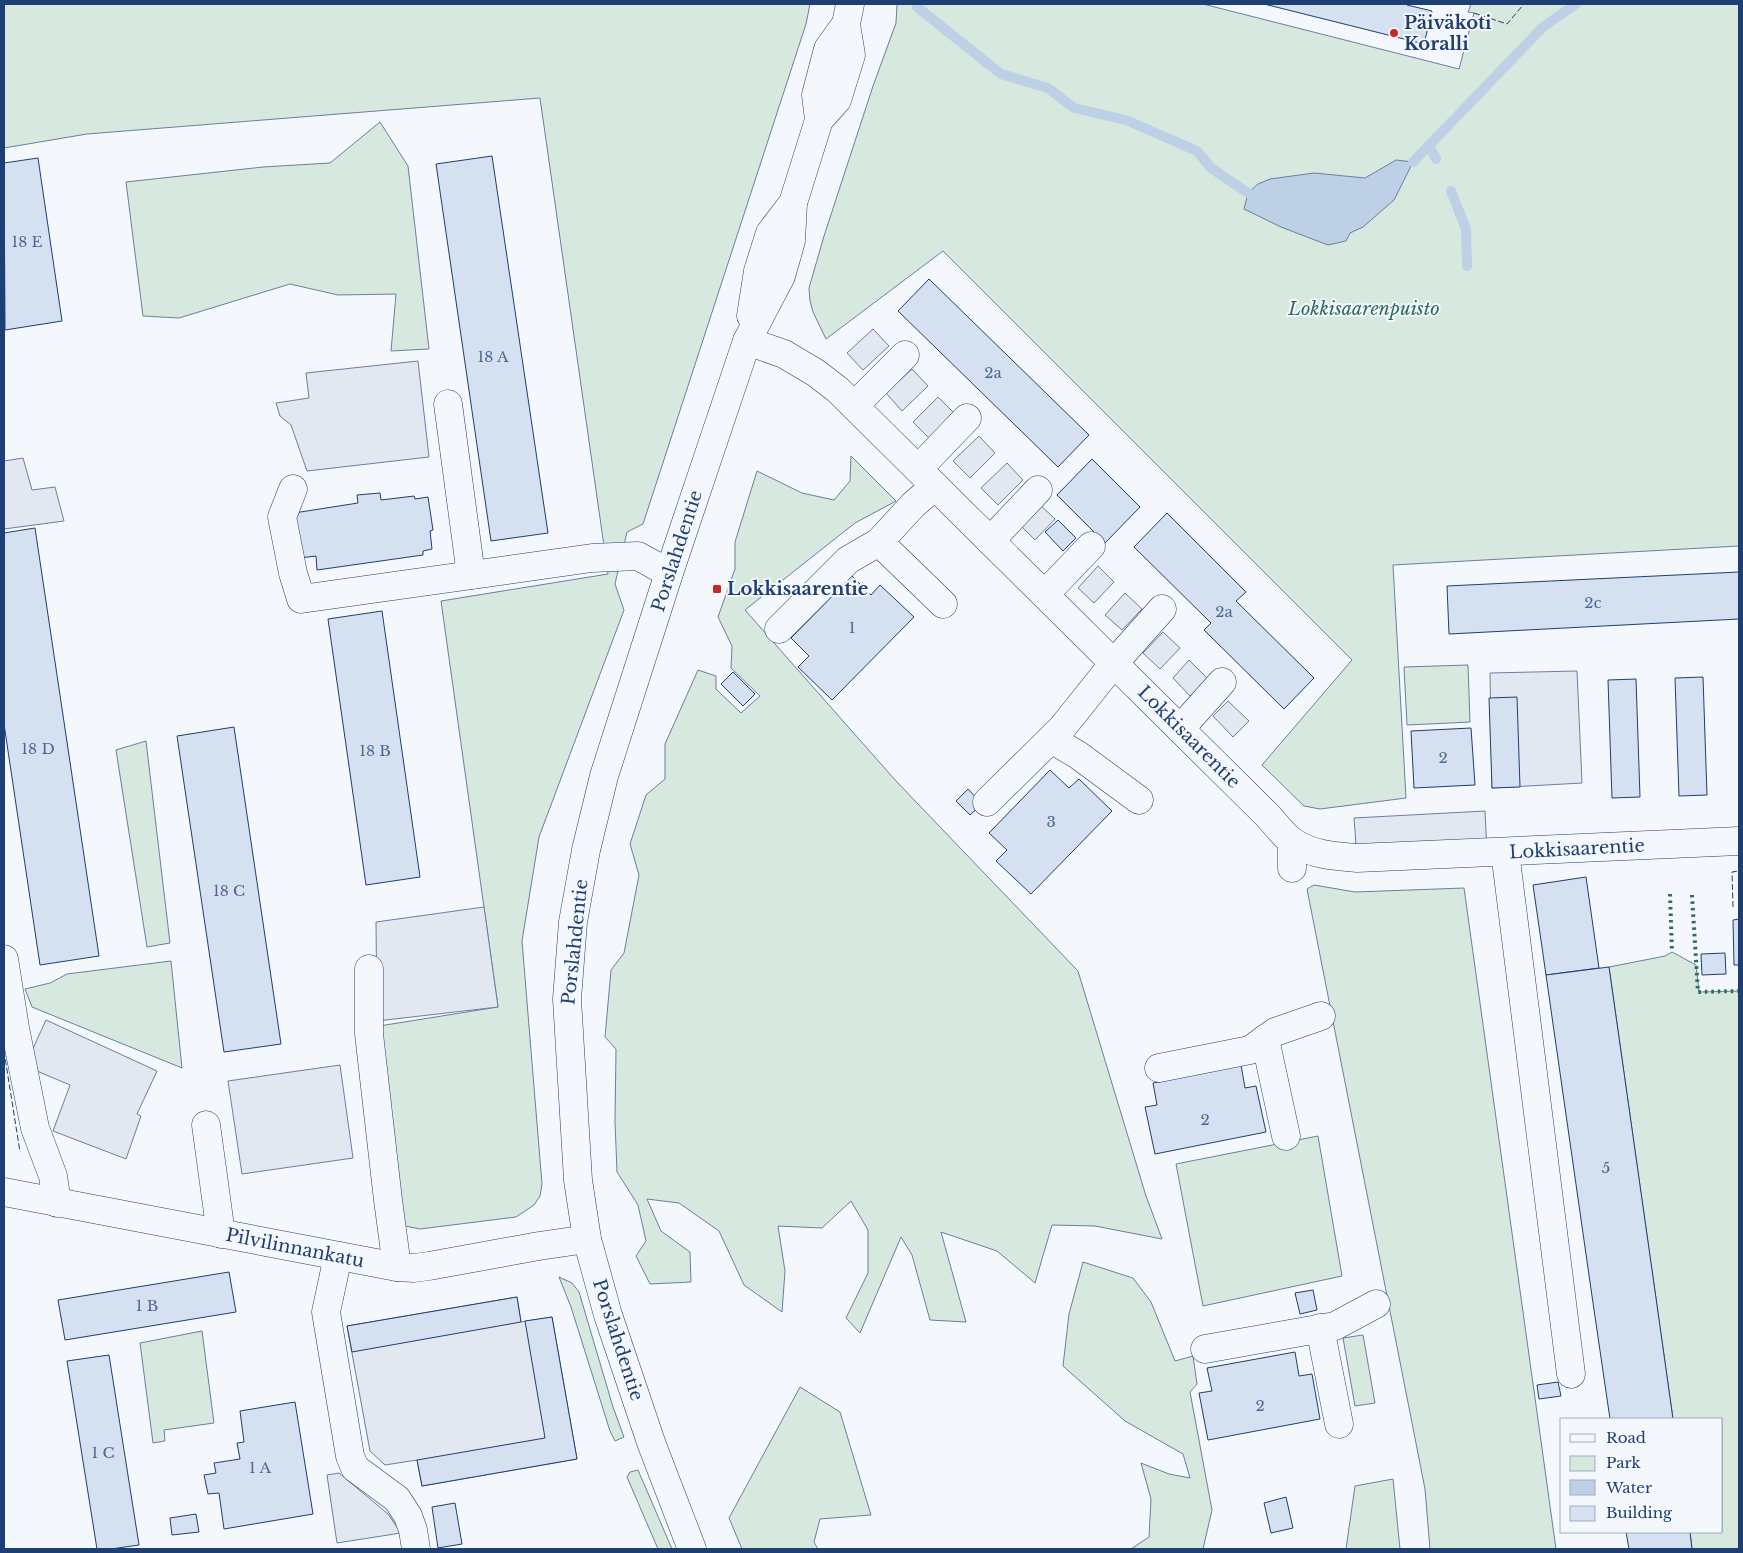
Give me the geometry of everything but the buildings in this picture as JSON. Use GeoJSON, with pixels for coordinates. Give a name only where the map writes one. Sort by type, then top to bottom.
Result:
{"type":"FeatureCollection","features":[{"type":"Feature","properties":{"kind":"street","name":"Porslahdentie"},"geometry":{"type":"LineString","coordinates":[[692,1549],[652,1445],[608,1315],[588,1239],[578,1180],[567,999],[573,922],[586,850],[604,776],[669,573],[747,341],[781,276],[792,241],[793,202],[820,120],[837,100],[851,55],[848,14]]}},
{"type":"Feature","properties":{"kind":"street","name":"Lokkisaarentie"},"geometry":{"type":"LineString","coordinates":[[747,341],[784,354],[816,373],[838,390],[1269,817],[1292,855],[1313,852],[1356,858],[1739,841]]}},
{"type":"Feature","properties":{"kind":"street"},"geometry":{"type":"LineString","coordinates":[[854,406],[905,355]]}},
{"type":"Feature","properties":{"kind":"street"},"geometry":{"type":"LineString","coordinates":[[448,404],[471,575]]}},
{"type":"Feature","properties":{"kind":"street"},"geometry":{"type":"LineString","coordinates":[[779,629],[848,560],[879,542],[913,505],[926,477],[968,418]]}},
{"type":"Feature","properties":{"kind":"street"},"geometry":{"type":"LineString","coordinates":[[293,489],[282,517],[292,573],[302,600],[592,558],[638,556],[669,573]]}},
{"type":"Feature","properties":{"kind":"street"},"geometry":{"type":"LineString","coordinates":[[990,540],[1038,490]]}},
{"type":"Feature","properties":{"kind":"street"},"geometry":{"type":"LineString","coordinates":[[879,542],[943,604]]}},
{"type":"Feature","properties":{"kind":"street"},"geometry":{"type":"LineString","coordinates":[[1045,594],[1091,546]]}},
{"type":"Feature","properties":{"kind":"street"},"geometry":{"type":"LineString","coordinates":[[986,802],[1062,728],[1114,663],[1162,609]]}},
{"type":"Feature","properties":{"kind":"street"},"geometry":{"type":"LineString","coordinates":[[1180,729],[1222,682]]}},
{"type":"Feature","properties":{"kind":"street"},"geometry":{"type":"LineString","coordinates":[[1051,739],[1078,755],[1139,800]]}},
{"type":"Feature","properties":{"kind":"street"},"geometry":{"type":"LineString","coordinates":[[1505,852],[1571,1374]]}},
{"type":"Feature","properties":{"kind":"street"},"geometry":{"type":"LineString","coordinates":[[4,959],[15,1028],[35,1128],[52,1176],[57,1203]]}},
{"type":"Feature","properties":{"kind":"street"},"geometry":{"type":"LineString","coordinates":[[369,969],[368,1034],[397,1267]]}},
{"type":"Feature","properties":{"kind":"street"},"geometry":{"type":"LineString","coordinates":[[1159,1068],[1250,1050],[1275,1032],[1320,1016]]}},
{"type":"Feature","properties":{"kind":"street"},"geometry":{"type":"LineString","coordinates":[[1265,1038],[1286,1136]]}},
{"type":"Feature","properties":{"kind":"street"},"geometry":{"type":"LineString","coordinates":[[206,1125],[221,1234]]}},
{"type":"Feature","properties":{"kind":"street","name":"Pilvilinnankatu"},"geometry":{"type":"LineString","coordinates":[[4,1192],[397,1267],[414,1268],[429,1266],[588,1239]]}},
{"type":"Feature","properties":{"kind":"street"},"geometry":{"type":"LineString","coordinates":[[338,1256],[326,1312],[350,1456],[354,1468],[397,1500],[408,1516],[413,1530],[416,1549]]}},
{"type":"Feature","properties":{"kind":"street"},"geometry":{"type":"LineString","coordinates":[[1205,1349],[1335,1326],[1376,1304]]}},
{"type":"Feature","properties":{"kind":"street"},"geometry":{"type":"LineString","coordinates":[[1320,1328],[1339,1424]]}},
{"type":"Feature","properties":{"kind":"green space"},"geometry":{"type":"Polygon","coordinates":[[[4,4],[810,4],[806,24],[643,524],[627,532],[615,584],[624,610],[539,837],[522,941],[542,1184],[540,1196],[534,1205],[516,1217],[420,1229],[400,1225],[373,1027],[498,1007],[441,601],[608,574],[540,98],[87,134],[4,148],[4,4]]]}},
{"type":"Feature","properties":{"kind":"green space","name":"Lokkisaarenpuisto"},"geometry":{"type":"Polygon","coordinates":[[[897,4],[1203,4],[1459,69],[1474,13],[1468,12],[1471,4],[1739,4],[1739,546],[1393,565],[1406,798],[1320,809],[1304,806],[1262,765],[1352,660],[943,251],[826,339],[813,312],[809,288],[873,86],[896,23],[897,4]]]}},
{"type":"Feature","properties":{"kind":"green space"},"geometry":{"type":"Polygon","coordinates":[[[380,122],[408,166],[429,349],[391,351],[396,294],[338,295],[290,284],[179,318],[143,316],[126,182],[263,167],[330,163],[380,122]]]}},
{"type":"Feature","properties":{"kind":"green space"},"geometry":{"type":"Polygon","coordinates":[[[851,456],[896,501],[855,523],[745,610],[896,781],[1078,971],[1146,1196],[1162,1239],[1095,1226],[1052,1225],[1035,1283],[997,1251],[941,1232],[966,1322],[930,1320],[912,1255],[901,1237],[860,1333],[846,1318],[868,1273],[868,1230],[851,1201],[822,1228],[778,1226],[785,1271],[782,1312],[744,1285],[719,1231],[679,1203],[647,1199],[661,1231],[690,1252],[691,1282],[650,1284],[636,1256],[646,1241],[638,1205],[617,1172],[615,1122],[616,1049],[605,1037],[611,970],[624,953],[639,875],[630,844],[646,795],[665,779],[665,744],[698,670],[716,676],[716,689],[741,713],[760,696],[731,668],[732,646],[718,617],[735,569],[735,542],[757,471],[802,493],[834,500],[850,481],[851,456]]]}},
{"type":"Feature","properties":{"kind":"green space"},"geometry":{"type":"Polygon","coordinates":[[[1468,665],[1470,722],[1407,725],[1404,667],[1468,665]]]}},
{"type":"Feature","properties":{"kind":"green space"},"geometry":{"type":"Polygon","coordinates":[[[146,741],[170,943],[147,947],[116,750],[146,741]]]}},
{"type":"Feature","properties":{"kind":"green space"},"geometry":{"type":"Polygon","coordinates":[[[1314,885],[1355,892],[1464,888],[1556,1549],[1430,1549],[1425,1489],[1307,889],[1314,885]]]}},
{"type":"Feature","properties":{"kind":"green space"},"geometry":{"type":"Polygon","coordinates":[[[1672,952],[1696,965],[1699,992],[1739,991],[1739,1549],[1692,1549],[1690,1533],[1723,1533],[1723,1418],[1673,1418],[1609,967],[1665,956],[1672,952]]]}},
{"type":"Feature","properties":{"kind":"green space"},"geometry":{"type":"Polygon","coordinates":[[[171,961],[182,1068],[32,1007],[25,989],[50,983],[67,974],[171,961]]]}},
{"type":"Feature","properties":{"kind":"green space"},"geometry":{"type":"Polygon","coordinates":[[[1318,1136],[1342,1276],[1203,1306],[1176,1164],[1318,1136]]]}},
{"type":"Feature","properties":{"kind":"green space"},"geometry":{"type":"Polygon","coordinates":[[[1083,1262],[1133,1278],[1151,1302],[1175,1361],[1193,1356],[1197,1384],[1190,1392],[1212,1510],[1203,1549],[1131,1549],[1149,1537],[1151,1499],[1141,1463],[1169,1474],[1190,1478],[1183,1454],[1125,1421],[1063,1366],[1069,1314],[1083,1262]]]}},
{"type":"Feature","properties":{"kind":"green space"},"geometry":{"type":"Polygon","coordinates":[[[559,1277],[572,1283],[579,1292],[613,1407],[624,1437],[615,1441],[610,1431],[571,1307],[559,1277]]]}},
{"type":"Feature","properties":{"kind":"green space"},"geometry":{"type":"Polygon","coordinates":[[[202,1331],[214,1423],[164,1430],[165,1441],[153,1443],[140,1343],[202,1331]]]}},
{"type":"Feature","properties":{"kind":"green space"},"geometry":{"type":"Polygon","coordinates":[[[1363,1335],[1375,1403],[1355,1406],[1343,1338],[1363,1335]]]}},
{"type":"Feature","properties":{"kind":"green space"},"geometry":{"type":"Polygon","coordinates":[[[800,1387],[840,1412],[871,1515],[820,1519],[814,1542],[818,1549],[742,1549],[729,1518],[800,1387]]]}},
{"type":"Feature","properties":{"kind":"green space"},"geometry":{"type":"Polygon","coordinates":[[[638,1470],[672,1549],[658,1549],[627,1477],[630,1472],[638,1470]]]}},
{"type":"Feature","properties":{"kind":"green space"},"geometry":{"type":"Polygon","coordinates":[[[1393,1479],[1400,1549],[1346,1549],[1355,1486],[1393,1479]]]}},
{"type":"Feature","properties":{"kind":"shaded area"},"geometry":{"type":"Polygon","coordinates":[[[873,329],[889,346],[863,370],[847,353],[873,329]]]}},
{"type":"Feature","properties":{"kind":"shaded area"},"geometry":{"type":"Polygon","coordinates":[[[418,361],[429,457],[307,471],[291,425],[280,416],[276,403],[309,398],[306,373],[418,361]]]}},
{"type":"Feature","properties":{"kind":"shaded area"},"geometry":{"type":"Polygon","coordinates":[[[912,369],[928,386],[902,411],[886,393],[912,369]]]}},
{"type":"Feature","properties":{"kind":"shaded area"},"geometry":{"type":"Polygon","coordinates":[[[938,397],[955,414],[930,439],[913,422],[938,397]]]}},
{"type":"Feature","properties":{"kind":"shaded area"},"geometry":{"type":"Polygon","coordinates":[[[979,436],[995,453],[970,478],[953,461],[979,436]]]}},
{"type":"Feature","properties":{"kind":"shaded area"},"geometry":{"type":"Polygon","coordinates":[[[23,458],[32,490],[55,487],[64,521],[4,529],[4,461],[23,458]]]}},
{"type":"Feature","properties":{"kind":"shaded area"},"geometry":{"type":"Polygon","coordinates":[[[1007,463],[1023,480],[998,505],[981,488],[1007,463]]]}},
{"type":"Feature","properties":{"kind":"shaded area"},"geometry":{"type":"Polygon","coordinates":[[[1038,503],[1055,519],[1035,540],[1019,524],[1038,503]]]}},
{"type":"Feature","properties":{"kind":"shaded area"},"geometry":{"type":"Polygon","coordinates":[[[1098,566],[1114,582],[1094,603],[1078,588],[1098,566]]]}},
{"type":"Feature","properties":{"kind":"shaded area"},"geometry":{"type":"Polygon","coordinates":[[[1125,593],[1142,609],[1122,630],[1105,615],[1125,593]]]}},
{"type":"Feature","properties":{"kind":"shaded area"},"geometry":{"type":"Polygon","coordinates":[[[1163,632],[1180,648],[1160,669],[1143,653],[1163,632]]]}},
{"type":"Feature","properties":{"kind":"shaded area"},"geometry":{"type":"Polygon","coordinates":[[[1189,660],[1208,679],[1190,696],[1173,678],[1189,660]]]}},
{"type":"Feature","properties":{"kind":"shaded area"},"geometry":{"type":"Polygon","coordinates":[[[1577,671],[1582,783],[1492,788],[1490,673],[1577,671]]]}},
{"type":"Feature","properties":{"kind":"shaded area"},"geometry":{"type":"Polygon","coordinates":[[[1228,701],[1249,721],[1233,737],[1213,716],[1228,701]]]}},
{"type":"Feature","properties":{"kind":"shaded area"},"geometry":{"type":"Polygon","coordinates":[[[1485,811],[1487,853],[1357,858],[1354,818],[1485,811]]]}},
{"type":"Feature","properties":{"kind":"shaded area"},"geometry":{"type":"Polygon","coordinates":[[[484,907],[498,1007],[377,1021],[376,922],[484,907]]]}},
{"type":"Feature","properties":{"kind":"shaded area"},"geometry":{"type":"Polygon","coordinates":[[[46,1020],[157,1071],[137,1114],[141,1116],[126,1159],[53,1131],[70,1085],[25,1066],[46,1020]]]}},
{"type":"Feature","properties":{"kind":"shaded area"},"geometry":{"type":"Polygon","coordinates":[[[340,1065],[353,1158],[242,1174],[228,1081],[340,1065]]]}},
{"type":"Feature","properties":{"kind":"shaded area"},"geometry":{"type":"Polygon","coordinates":[[[517,1297],[521,1322],[552,1317],[577,1459],[422,1486],[417,1460],[385,1465],[370,1451],[347,1326],[517,1297]]]}},
{"type":"Feature","properties":{"kind":"shaded area"},"geometry":{"type":"Polygon","coordinates":[[[339,1473],[388,1514],[401,1533],[337,1543],[327,1475],[339,1473]]]}},
{"type":"Feature","properties":{"kind":"water"},"geometry":{"type":"Polygon","coordinates":[[[1396,160],[1413,162],[1394,200],[1363,227],[1350,233],[1346,241],[1328,245],[1281,227],[1244,209],[1248,193],[1258,184],[1270,179],[1314,173],[1365,178],[1396,160]]]}},
{"type":"Feature","properties":{"kind":"waterway"},"geometry":{"type":"LineString","coordinates":[[1413,162],[1543,27],[1576,4]]}},
{"type":"Feature","properties":{"kind":"waterway"},"geometry":{"type":"LineString","coordinates":[[917,7],[1001,74],[1048,88],[1074,108],[1126,120],[1197,151],[1211,168],[1248,193]]}},
{"type":"Feature","properties":{"kind":"waterway"},"geometry":{"type":"LineString","coordinates":[[1429,145],[1436,159]]}},
{"type":"Feature","properties":{"kind":"waterway"},"geometry":{"type":"LineString","coordinates":[[1451,191],[1466,229],[1467,266]]}},
{"type":"Feature","properties":{"kind":"hedge"},"geometry":{"type":"LineString","coordinates":[[1670,894],[1672,952]]}},
{"type":"Feature","properties":{"kind":"hedge"},"geometry":{"type":"LineString","coordinates":[[1692,895],[1698,992],[1739,991]]}},
{"type":"Feature","properties":{"kind":"fence"},"geometry":{"type":"LineString","coordinates":[[1474,13],[1507,24],[1524,4]]}},
{"type":"Feature","properties":{"kind":"fence"},"geometry":{"type":"LineString","coordinates":[[1733,907],[1732,872],[1739,871]]}},
{"type":"Feature","properties":{"kind":"fence"},"geometry":{"type":"LineString","coordinates":[[4,1051],[20,1152]]}},
{"type":"Feature","properties":{"kind":"place","name":"Päiväkoti Koralli"},"geometry":{"type":"Point","coordinates":[1394,33]}},
{"type":"Feature","properties":{"kind":"place","name":"Lokkisaarentie"},"geometry":{"type":"Point","coordinates":[717,589]}}]}
